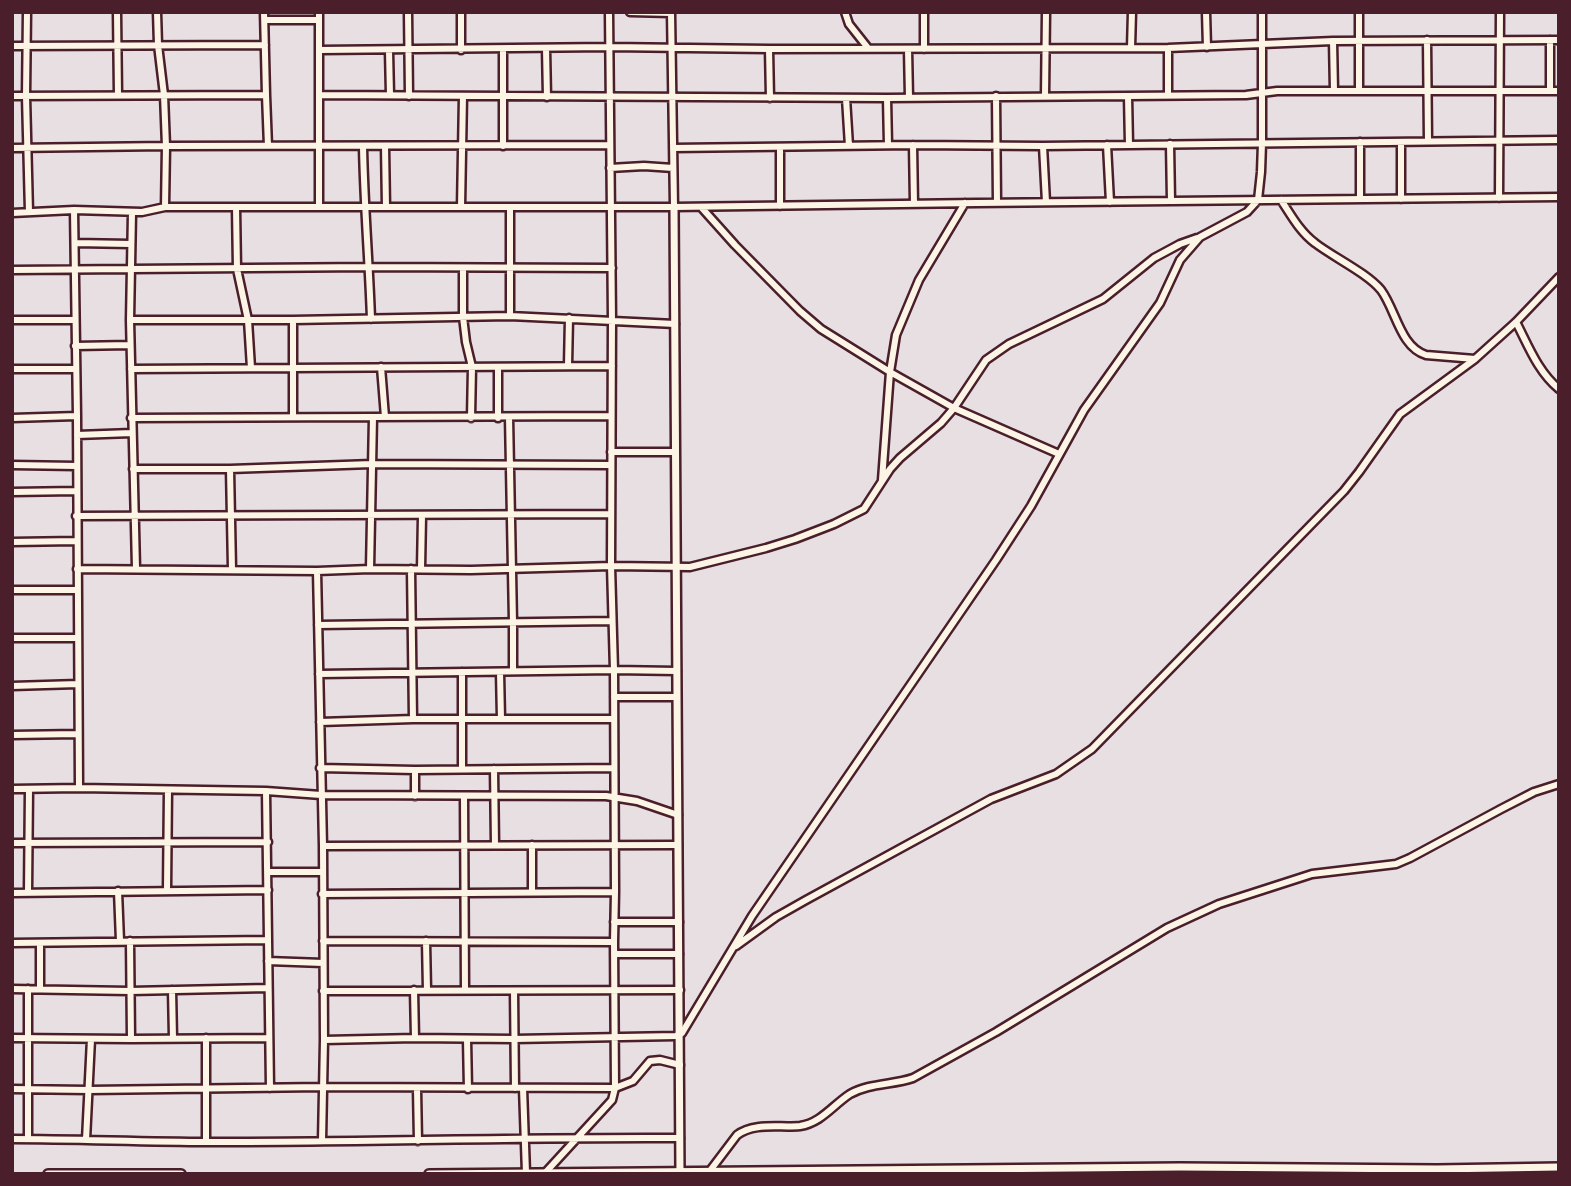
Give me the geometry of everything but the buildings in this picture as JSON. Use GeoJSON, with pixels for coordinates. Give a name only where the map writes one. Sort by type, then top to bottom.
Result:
{"type":"FeatureCollection","features":[{"type":"Feature","properties":{"kind":"street"},"geometry":{"type":"LineString","coordinates":[[27,12],[29,212]]}},
{"type":"Feature","properties":{"kind":"street"},"geometry":{"type":"LineString","coordinates":[[117,12],[118,95]]}},
{"type":"Feature","properties":{"kind":"street"},"geometry":{"type":"LineString","coordinates":[[157,12],[164,95],[165,207]]}},
{"type":"Feature","properties":{"kind":"street"},"geometry":{"type":"LineString","coordinates":[[408,12],[409,96]]}},
{"type":"Feature","properties":{"kind":"street"},"geometry":{"type":"LineString","coordinates":[[461,12],[461,50]]}},
{"type":"Feature","properties":{"kind":"street"},"geometry":{"type":"LineString","coordinates":[[545,1173],[612,1100],[615,1088],[609,12]]}},
{"type":"Feature","properties":{"kind":"street"},"geometry":{"type":"LineString","coordinates":[[630,12],[671,12],[680,1173]]}},
{"type":"Feature","properties":{"kind":"street"},"geometry":{"type":"LineString","coordinates":[[845,12],[849,24],[869,49]]}},
{"type":"Feature","properties":{"kind":"street"},"geometry":{"type":"LineString","coordinates":[[924,12],[925,48]]}},
{"type":"Feature","properties":{"kind":"street"},"geometry":{"type":"LineString","coordinates":[[1045,96],[1046,12]]}},
{"type":"Feature","properties":{"kind":"street"},"geometry":{"type":"LineString","coordinates":[[1131,48],[1132,12]]}},
{"type":"Feature","properties":{"kind":"street"},"geometry":{"type":"LineString","coordinates":[[1206,12],[1207,47]]}},
{"type":"Feature","properties":{"kind":"street"},"geometry":{"type":"LineString","coordinates":[[77,569],[317,571],[611,566],[676,568],[740,555],[834,524],[864,509],[900,458],[954,408],[977,371],[997,351],[1103,299],[1154,258],[1247,212],[1258,200],[1262,143],[1262,12]]}},
{"type":"Feature","properties":{"kind":"street"},"geometry":{"type":"LineString","coordinates":[[1359,12],[1359,91]]}},
{"type":"Feature","properties":{"kind":"street"},"geometry":{"type":"LineString","coordinates":[[1499,198],[1500,12]]}},
{"type":"Feature","properties":{"kind":"street"},"geometry":{"type":"LineString","coordinates":[[268,146],[265,16],[319,16],[319,207]]}},
{"type":"Feature","properties":{"kind":"street"},"geometry":{"type":"LineString","coordinates":[[1427,40],[1428,141]]}},
{"type":"Feature","properties":{"kind":"street"},"geometry":{"type":"LineString","coordinates":[[1550,40],[1550,91]]}},
{"type":"Feature","properties":{"kind":"street"},"geometry":{"type":"LineString","coordinates":[[320,50],[609,47],[1168,48],[1333,41],[1559,40]]}},
{"type":"Feature","properties":{"kind":"street"},"geometry":{"type":"LineString","coordinates":[[1333,41],[1334,91]]}},
{"type":"Feature","properties":{"kind":"street"},"geometry":{"type":"LineString","coordinates":[[12,46],[265,46]]}},
{"type":"Feature","properties":{"kind":"street"},"geometry":{"type":"LineString","coordinates":[[546,48],[547,97]]}},
{"type":"Feature","properties":{"kind":"street"},"geometry":{"type":"LineString","coordinates":[[1168,48],[1168,95]]}},
{"type":"Feature","properties":{"kind":"street"},"geometry":{"type":"LineString","coordinates":[[503,49],[503,146]]}},
{"type":"Feature","properties":{"kind":"street"},"geometry":{"type":"LineString","coordinates":[[769,49],[770,98]]}},
{"type":"Feature","properties":{"kind":"street"},"geometry":{"type":"LineString","coordinates":[[908,49],[909,98]]}},
{"type":"Feature","properties":{"kind":"street"},"geometry":{"type":"LineString","coordinates":[[390,51],[390,95]]}},
{"type":"Feature","properties":{"kind":"street"},"geometry":{"type":"LineString","coordinates":[[319,95],[909,98],[1246,95],[1334,91],[1559,91]]}},
{"type":"Feature","properties":{"kind":"street"},"geometry":{"type":"LineString","coordinates":[[12,96],[266,95]]}},
{"type":"Feature","properties":{"kind":"street"},"geometry":{"type":"LineString","coordinates":[[461,207],[463,96]]}},
{"type":"Feature","properties":{"kind":"street"},"geometry":{"type":"LineString","coordinates":[[996,96],[997,202]]}},
{"type":"Feature","properties":{"kind":"street"},"geometry":{"type":"LineString","coordinates":[[1128,96],[1129,145]]}},
{"type":"Feature","properties":{"kind":"street"},"geometry":{"type":"LineString","coordinates":[[846,98],[849,146]]}},
{"type":"Feature","properties":{"kind":"street"},"geometry":{"type":"LineString","coordinates":[[887,98],[888,145]]}},
{"type":"Feature","properties":{"kind":"street"},"geometry":{"type":"LineString","coordinates":[[673,148],[1559,140]]}},
{"type":"Feature","properties":{"kind":"street"},"geometry":{"type":"LineString","coordinates":[[1360,142],[1360,199]]}},
{"type":"Feature","properties":{"kind":"street"},"geometry":{"type":"LineString","coordinates":[[1401,142],[1401,199]]}},
{"type":"Feature","properties":{"kind":"street"},"geometry":{"type":"LineString","coordinates":[[1171,144],[1171,201]]}},
{"type":"Feature","properties":{"kind":"street"},"geometry":{"type":"LineString","coordinates":[[12,148],[610,145]]}},
{"type":"Feature","properties":{"kind":"street"},"geometry":{"type":"LineString","coordinates":[[914,145],[914,204]]}},
{"type":"Feature","properties":{"kind":"street"},"geometry":{"type":"LineString","coordinates":[[1107,145],[1110,202]]}},
{"type":"Feature","properties":{"kind":"street"},"geometry":{"type":"LineString","coordinates":[[363,146],[371,319]]}},
{"type":"Feature","properties":{"kind":"street"},"geometry":{"type":"LineString","coordinates":[[385,146],[386,207]]}},
{"type":"Feature","properties":{"kind":"street"},"geometry":{"type":"LineString","coordinates":[[1043,146],[1046,202]]}},
{"type":"Feature","properties":{"kind":"street"},"geometry":{"type":"LineString","coordinates":[[780,147],[780,206]]}},
{"type":"Feature","properties":{"kind":"street"},"geometry":{"type":"LineString","coordinates":[[610,168],[673,167]]}},
{"type":"Feature","properties":{"kind":"street"},"geometry":{"type":"LineString","coordinates":[[12,213],[74,210],[142,212],[165,207],[701,207],[1559,197]]}},
{"type":"Feature","properties":{"kind":"street"},"geometry":{"type":"LineString","coordinates":[[1281,200],[1306,235],[1380,289],[1408,341],[1420,354],[1475,359]]}},
{"type":"Feature","properties":{"kind":"street"},"geometry":{"type":"LineString","coordinates":[[882,481],[890,372],[896,335],[919,279],[965,203]]}},
{"type":"Feature","properties":{"kind":"street"},"geometry":{"type":"LineString","coordinates":[[236,207],[237,269],[248,320],[251,368]]}},
{"type":"Feature","properties":{"kind":"street"},"geometry":{"type":"LineString","coordinates":[[510,207],[510,316]]}},
{"type":"Feature","properties":{"kind":"street"},"geometry":{"type":"LineString","coordinates":[[701,207],[735,245],[821,329],[954,408],[1059,454]]}},
{"type":"Feature","properties":{"kind":"street"},"geometry":{"type":"LineString","coordinates":[[74,210],[79,788]]}},
{"type":"Feature","properties":{"kind":"street"},"geometry":{"type":"LineString","coordinates":[[132,212],[130,345],[136,568]]}},
{"type":"Feature","properties":{"kind":"street"},"geometry":{"type":"LineString","coordinates":[[324,1040],[615,1038],[679,1035],[686,1029],[752,916],[996,560],[1031,506],[1084,410],[1160,303],[1180,260],[1200,237]]}},
{"type":"Feature","properties":{"kind":"street"},"geometry":{"type":"LineString","coordinates":[[75,243],[131,244]]}},
{"type":"Feature","properties":{"kind":"street"},"geometry":{"type":"LineString","coordinates":[[463,268],[463,317],[472,367],[471,418]]}},
{"type":"Feature","properties":{"kind":"street"},"geometry":{"type":"LineString","coordinates":[[12,270],[612,268]]}},
{"type":"Feature","properties":{"kind":"street"},"geometry":{"type":"LineString","coordinates":[[734,947],[776,917],[992,799],[1056,774],[1078,760],[1102,739],[1344,491],[1400,414],[1475,359],[1516,322],[1559,277]]}},
{"type":"Feature","properties":{"kind":"street"},"geometry":{"type":"LineString","coordinates":[[130,320],[510,316],[675,324]]}},
{"type":"Feature","properties":{"kind":"street"},"geometry":{"type":"LineString","coordinates":[[568,366],[569,318]]}},
{"type":"Feature","properties":{"kind":"street"},"geometry":{"type":"LineString","coordinates":[[12,320],[75,320]]}},
{"type":"Feature","properties":{"kind":"street"},"geometry":{"type":"LineString","coordinates":[[293,320],[293,416]]}},
{"type":"Feature","properties":{"kind":"street"},"geometry":{"type":"LineString","coordinates":[[1516,322],[1536,361],[1559,389]]}},
{"type":"Feature","properties":{"kind":"street"},"geometry":{"type":"LineString","coordinates":[[75,346],[130,345]]}},
{"type":"Feature","properties":{"kind":"street"},"geometry":{"type":"LineString","coordinates":[[131,369],[612,366]]}},
{"type":"Feature","properties":{"kind":"street"},"geometry":{"type":"LineString","coordinates":[[382,367],[384,417]]}},
{"type":"Feature","properties":{"kind":"street"},"geometry":{"type":"LineString","coordinates":[[498,367],[498,418]]}},
{"type":"Feature","properties":{"kind":"street"},"geometry":{"type":"LineString","coordinates":[[12,369],[76,369]]}},
{"type":"Feature","properties":{"kind":"street"},"geometry":{"type":"LineString","coordinates":[[12,418],[77,416]]}},
{"type":"Feature","properties":{"kind":"street"},"geometry":{"type":"LineString","coordinates":[[131,418],[610,416]]}},
{"type":"Feature","properties":{"kind":"street"},"geometry":{"type":"LineString","coordinates":[[370,569],[373,417]]}},
{"type":"Feature","properties":{"kind":"street"},"geometry":{"type":"LineString","coordinates":[[509,417],[513,671]]}},
{"type":"Feature","properties":{"kind":"street"},"geometry":{"type":"LineString","coordinates":[[77,435],[132,433]]}},
{"type":"Feature","properties":{"kind":"street"},"geometry":{"type":"LineString","coordinates":[[611,452],[675,453]]}},
{"type":"Feature","properties":{"kind":"street"},"geometry":{"type":"LineString","coordinates":[[133,469],[372,464],[611,465]]}},
{"type":"Feature","properties":{"kind":"street"},"geometry":{"type":"LineString","coordinates":[[12,465],[77,466]]}},
{"type":"Feature","properties":{"kind":"street"},"geometry":{"type":"LineString","coordinates":[[230,469],[232,569]]}},
{"type":"Feature","properties":{"kind":"street"},"geometry":{"type":"LineString","coordinates":[[12,492],[76,491]]}},
{"type":"Feature","properties":{"kind":"street"},"geometry":{"type":"LineString","coordinates":[[76,516],[611,514]]}},
{"type":"Feature","properties":{"kind":"street"},"geometry":{"type":"LineString","coordinates":[[421,569],[422,516]]}},
{"type":"Feature","properties":{"kind":"street"},"geometry":{"type":"LineString","coordinates":[[12,542],[76,541]]}},
{"type":"Feature","properties":{"kind":"street"},"geometry":{"type":"LineString","coordinates":[[411,569],[413,719]]}},
{"type":"Feature","properties":{"kind":"street"},"geometry":{"type":"LineString","coordinates":[[317,571],[323,846],[322,1141]]}},
{"type":"Feature","properties":{"kind":"street"},"geometry":{"type":"LineString","coordinates":[[12,590],[77,590]]}},
{"type":"Feature","properties":{"kind":"street"},"geometry":{"type":"LineString","coordinates":[[318,625],[612,621]]}},
{"type":"Feature","properties":{"kind":"street"},"geometry":{"type":"LineString","coordinates":[[12,638],[77,638]]}},
{"type":"Feature","properties":{"kind":"street"},"geometry":{"type":"LineString","coordinates":[[319,674],[677,671]]}},
{"type":"Feature","properties":{"kind":"street"},"geometry":{"type":"LineString","coordinates":[[462,672],[462,769]]}},
{"type":"Feature","properties":{"kind":"street"},"geometry":{"type":"LineString","coordinates":[[500,672],[501,719]]}},
{"type":"Feature","properties":{"kind":"street"},"geometry":{"type":"LineString","coordinates":[[12,686],[78,684]]}},
{"type":"Feature","properties":{"kind":"street"},"geometry":{"type":"LineString","coordinates":[[614,697],[677,698]]}},
{"type":"Feature","properties":{"kind":"street"},"geometry":{"type":"LineString","coordinates":[[320,722],[614,719]]}},
{"type":"Feature","properties":{"kind":"street"},"geometry":{"type":"LineString","coordinates":[[12,735],[78,734]]}},
{"type":"Feature","properties":{"kind":"street"},"geometry":{"type":"LineString","coordinates":[[320,768],[614,768]]}},
{"type":"Feature","properties":{"kind":"street"},"geometry":{"type":"LineString","coordinates":[[494,769],[495,845]]}},
{"type":"Feature","properties":{"kind":"street"},"geometry":{"type":"LineString","coordinates":[[415,770],[415,796]]}},
{"type":"Feature","properties":{"kind":"street"},"geometry":{"type":"LineString","coordinates":[[709,1172],[743,1131],[755,1127],[804,1125],[818,1119],[863,1088],[899,1083],[913,1078],[1192,916],[1219,904],[1312,874],[1396,864],[1534,792],[1559,784]]}},
{"type":"Feature","properties":{"kind":"street"},"geometry":{"type":"LineString","coordinates":[[12,789],[614,797],[637,801],[678,815]]}},
{"type":"Feature","properties":{"kind":"street"},"geometry":{"type":"LineString","coordinates":[[28,892],[29,789]]}},
{"type":"Feature","properties":{"kind":"street"},"geometry":{"type":"LineString","coordinates":[[167,890],[168,790]]}},
{"type":"Feature","properties":{"kind":"street"},"geometry":{"type":"LineString","coordinates":[[266,791],[270,1088]]}},
{"type":"Feature","properties":{"kind":"street"},"geometry":{"type":"LineString","coordinates":[[464,796],[465,990]]}},
{"type":"Feature","properties":{"kind":"street"},"geometry":{"type":"LineString","coordinates":[[12,843],[268,842]]}},
{"type":"Feature","properties":{"kind":"street"},"geometry":{"type":"LineString","coordinates":[[531,891],[532,845]]}},
{"type":"Feature","properties":{"kind":"street"},"geometry":{"type":"LineString","coordinates":[[323,846],[678,845]]}},
{"type":"Feature","properties":{"kind":"street"},"geometry":{"type":"LineString","coordinates":[[268,872],[323,872]]}},
{"type":"Feature","properties":{"kind":"street"},"geometry":{"type":"LineString","coordinates":[[12,892],[268,890]]}},
{"type":"Feature","properties":{"kind":"street"},"geometry":{"type":"LineString","coordinates":[[118,891],[120,941]]}},
{"type":"Feature","properties":{"kind":"street"},"geometry":{"type":"LineString","coordinates":[[322,894],[615,892]]}},
{"type":"Feature","properties":{"kind":"street"},"geometry":{"type":"LineString","coordinates":[[614,922],[679,922]]}},
{"type":"Feature","properties":{"kind":"street"},"geometry":{"type":"LineString","coordinates":[[12,943],[267,940]]}},
{"type":"Feature","properties":{"kind":"street"},"geometry":{"type":"LineString","coordinates":[[130,941],[131,1039]]}},
{"type":"Feature","properties":{"kind":"street"},"geometry":{"type":"LineString","coordinates":[[323,941],[614,942]]}},
{"type":"Feature","properties":{"kind":"street"},"geometry":{"type":"LineString","coordinates":[[426,941],[427,990]]}},
{"type":"Feature","properties":{"kind":"street"},"geometry":{"type":"LineString","coordinates":[[40,943],[40,989]]}},
{"type":"Feature","properties":{"kind":"street"},"geometry":{"type":"LineString","coordinates":[[614,954],[679,954]]}},
{"type":"Feature","properties":{"kind":"street"},"geometry":{"type":"LineString","coordinates":[[268,961],[323,963]]}},
{"type":"Feature","properties":{"kind":"street"},"geometry":{"type":"LineString","coordinates":[[12,989],[130,991],[268,988]]}},
{"type":"Feature","properties":{"kind":"street"},"geometry":{"type":"LineString","coordinates":[[28,989],[28,1139]]}},
{"type":"Feature","properties":{"kind":"street"},"geometry":{"type":"LineString","coordinates":[[172,990],[173,1038]]}},
{"type":"Feature","properties":{"kind":"street"},"geometry":{"type":"LineString","coordinates":[[414,990],[415,1038]]}},
{"type":"Feature","properties":{"kind":"street"},"geometry":{"type":"LineString","coordinates":[[514,990],[514,1039],[525,1138],[526,1173]]}},
{"type":"Feature","properties":{"kind":"street"},"geometry":{"type":"LineString","coordinates":[[323,991],[680,990]]}},
{"type":"Feature","properties":{"kind":"street"},"geometry":{"type":"LineString","coordinates":[[12,1038],[268,1038]]}},
{"type":"Feature","properties":{"kind":"street"},"geometry":{"type":"LineString","coordinates":[[206,1038],[206,1142]]}},
{"type":"Feature","properties":{"kind":"street"},"geometry":{"type":"LineString","coordinates":[[86,1140],[91,1039]]}},
{"type":"Feature","properties":{"kind":"street"},"geometry":{"type":"LineString","coordinates":[[467,1039],[468,1089]]}},
{"type":"Feature","properties":{"kind":"street"},"geometry":{"type":"LineString","coordinates":[[12,1089],[615,1088],[629,1083],[650,1061],[660,1060],[680,1065]]}},
{"type":"Feature","properties":{"kind":"street"},"geometry":{"type":"LineString","coordinates":[[417,1088],[418,1140]]}},
{"type":"Feature","properties":{"kind":"street"},"geometry":{"type":"LineString","coordinates":[[12,1139],[206,1142],[680,1138]]}},
{"type":"Feature","properties":{"kind":"street"},"geometry":{"type":"LineString","coordinates":[[429,1174],[1437,1172],[1559,1167]]}},
{"type":"Feature","properties":{"kind":"street"},"geometry":{"type":"LineString","coordinates":[[48,1174],[181,1174]]}}]}
